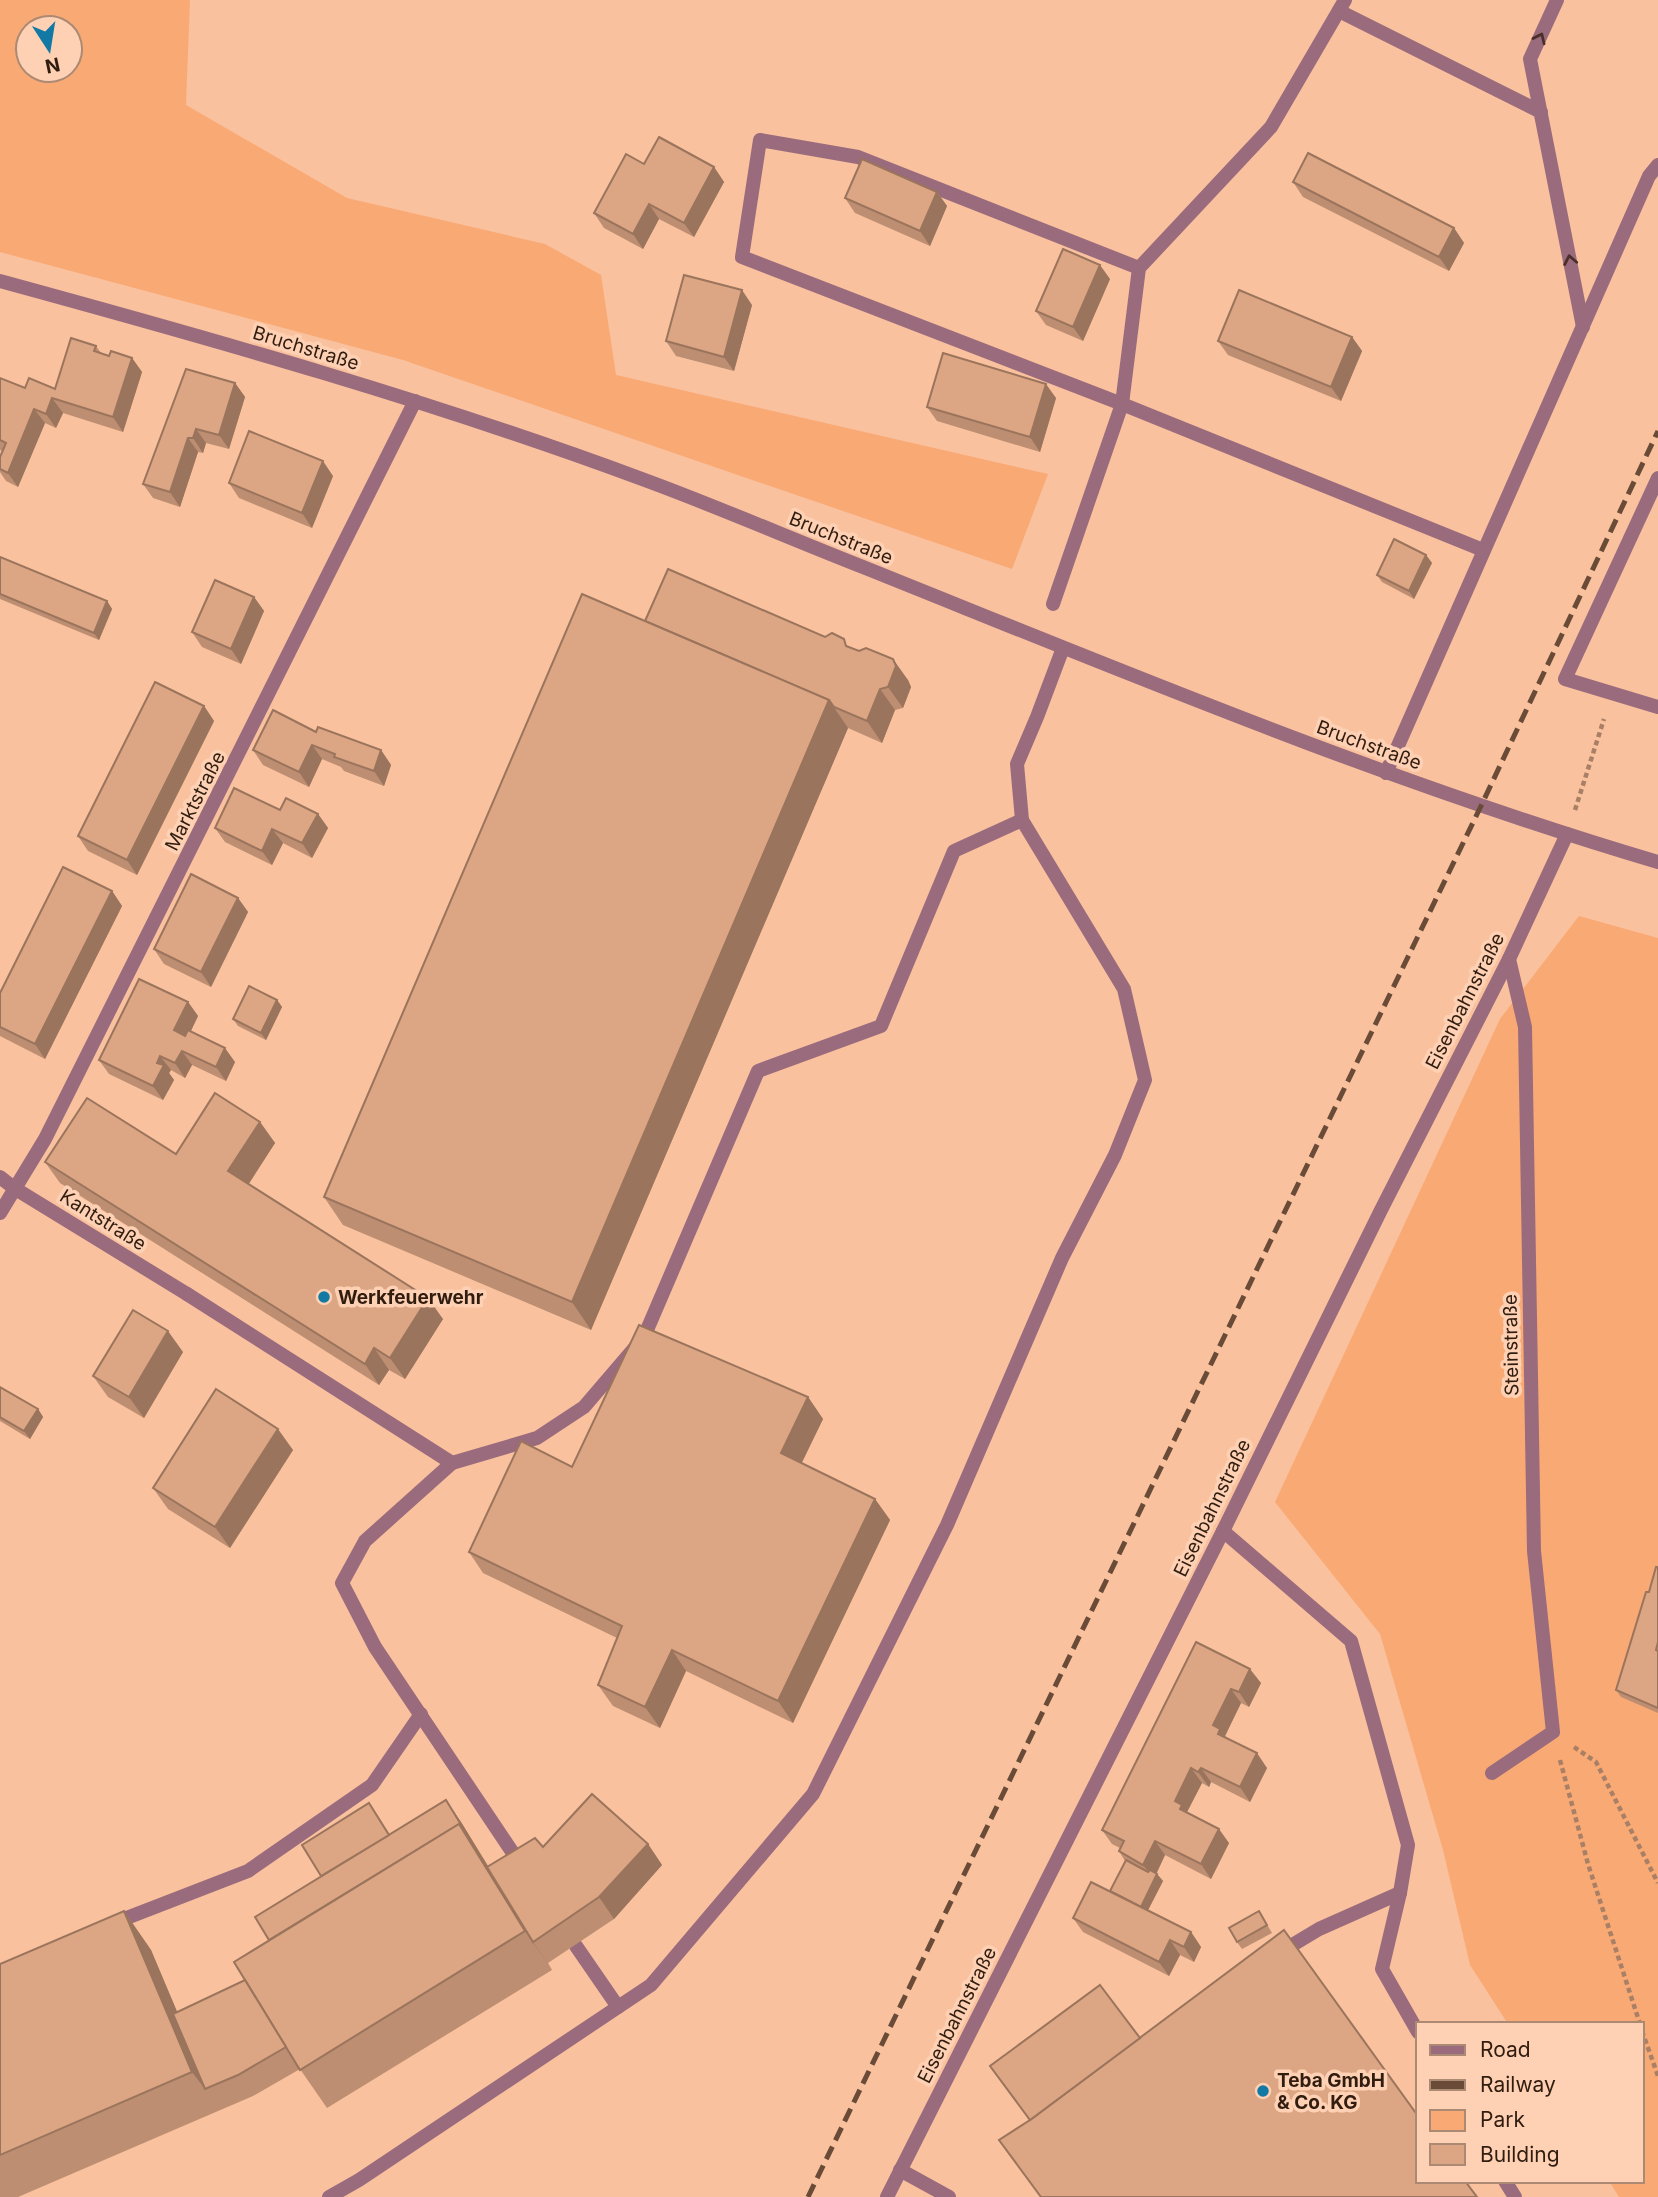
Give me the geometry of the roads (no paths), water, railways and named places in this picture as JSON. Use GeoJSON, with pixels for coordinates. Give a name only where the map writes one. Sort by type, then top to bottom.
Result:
{"type":"FeatureCollection","features":[{"type":"Feature","properties":{"kind":"street"},"geometry":{"type":"LineString","coordinates":[[1557,0],[1530,59],[1583,327]]}},
{"type":"Feature","properties":{"kind":"street"},"geometry":{"type":"LineString","coordinates":[[1053,604],[1122,404],[1139,268],[1271,127],[1342,5],[1541,112]]}},
{"type":"Feature","properties":{"kind":"street"},"geometry":{"type":"LineString","coordinates":[[1139,268],[858,156],[760,140],[742,257],[1122,404],[1483,550]]}},
{"type":"Feature","properties":{"kind":"street"},"geometry":{"type":"LineString","coordinates":[[1386,773],[1649,176],[1658,165]]}},
{"type":"Feature","properties":{"kind":"street","name":"Bruchstraße"},"geometry":{"type":"LineString","coordinates":[[0,281],[240,348],[415,401],[642,479],[1063,648],[1386,773],[1658,862]]}},
{"type":"Feature","properties":{"kind":"street","name":"Marktstraße"},"geometry":{"type":"LineString","coordinates":[[0,1213],[51,1127],[415,401]]}},
{"type":"Feature","properties":{"kind":"street"},"geometry":{"type":"LineString","coordinates":[[1658,478],[1565,679],[1658,707]]}},
{"type":"Feature","properties":{"kind":"street"},"geometry":{"type":"LineString","coordinates":[[329,2197],[359,2180],[651,1985],[813,1794],[947,1525],[1062,1258],[1115,1155],[1145,1080],[1124,989],[1022,820],[1017,764],[1063,648]]}},
{"type":"Feature","properties":{"kind":"street"},"geometry":{"type":"LineString","coordinates":[[527,1874],[375,1647],[342,1583],[365,1541],[452,1463],[537,1438],[584,1407],[644,1337],[758,1071],[881,1026],[954,851],[1022,820]]}},
{"type":"Feature","properties":{"kind":"street","name":"Eisenbahnstraße"},"geometry":{"type":"LineString","coordinates":[[887,2197],[1509,959],[1567,834]]}},
{"type":"Feature","properties":{"kind":"street","name":"Steinstraße"},"geometry":{"type":"LineString","coordinates":[[1492,1773],[1553,1732],[1534,1551],[1525,1027],[1509,959]]}},
{"type":"Feature","properties":{"kind":"street","name":"Kantstraße"},"geometry":{"type":"LineString","coordinates":[[0,1177],[452,1463]]}},
{"type":"Feature","properties":{"kind":"street"},"geometry":{"type":"LineString","coordinates":[[1223,1531],[1352,1641],[1408,1846],[1400,1894],[1381,1969],[1416,2029]]}},
{"type":"Feature","properties":{"kind":"street"},"geometry":{"type":"LineString","coordinates":[[91,1932],[247,1871],[372,1785],[421,1714]]}},
{"type":"Feature","properties":{"kind":"street"},"geometry":{"type":"LineString","coordinates":[[1272,1957],[1319,1929],[1400,1894]]}},
{"type":"Feature","properties":{"kind":"street"},"geometry":{"type":"LineString","coordinates":[[576,1946],[618,2007]]}},
{"type":"Feature","properties":{"kind":"street"},"geometry":{"type":"LineString","coordinates":[[900,2170],[949,2197]]}},
{"type":"Feature","properties":{"kind":"railway"},"geometry":{"type":"LineString","coordinates":[[808,2197],[1481,806],[1658,431]]}},
{"type":"Feature","properties":{"kind":"place","name":"Werkfeuerwehr"},"geometry":{"type":"Point","coordinates":[324,1297]}},
{"type":"Feature","properties":{"kind":"place","name":"Teba GmbH & Co. KG"},"geometry":{"type":"Point","coordinates":[1263,2091]}}]}
